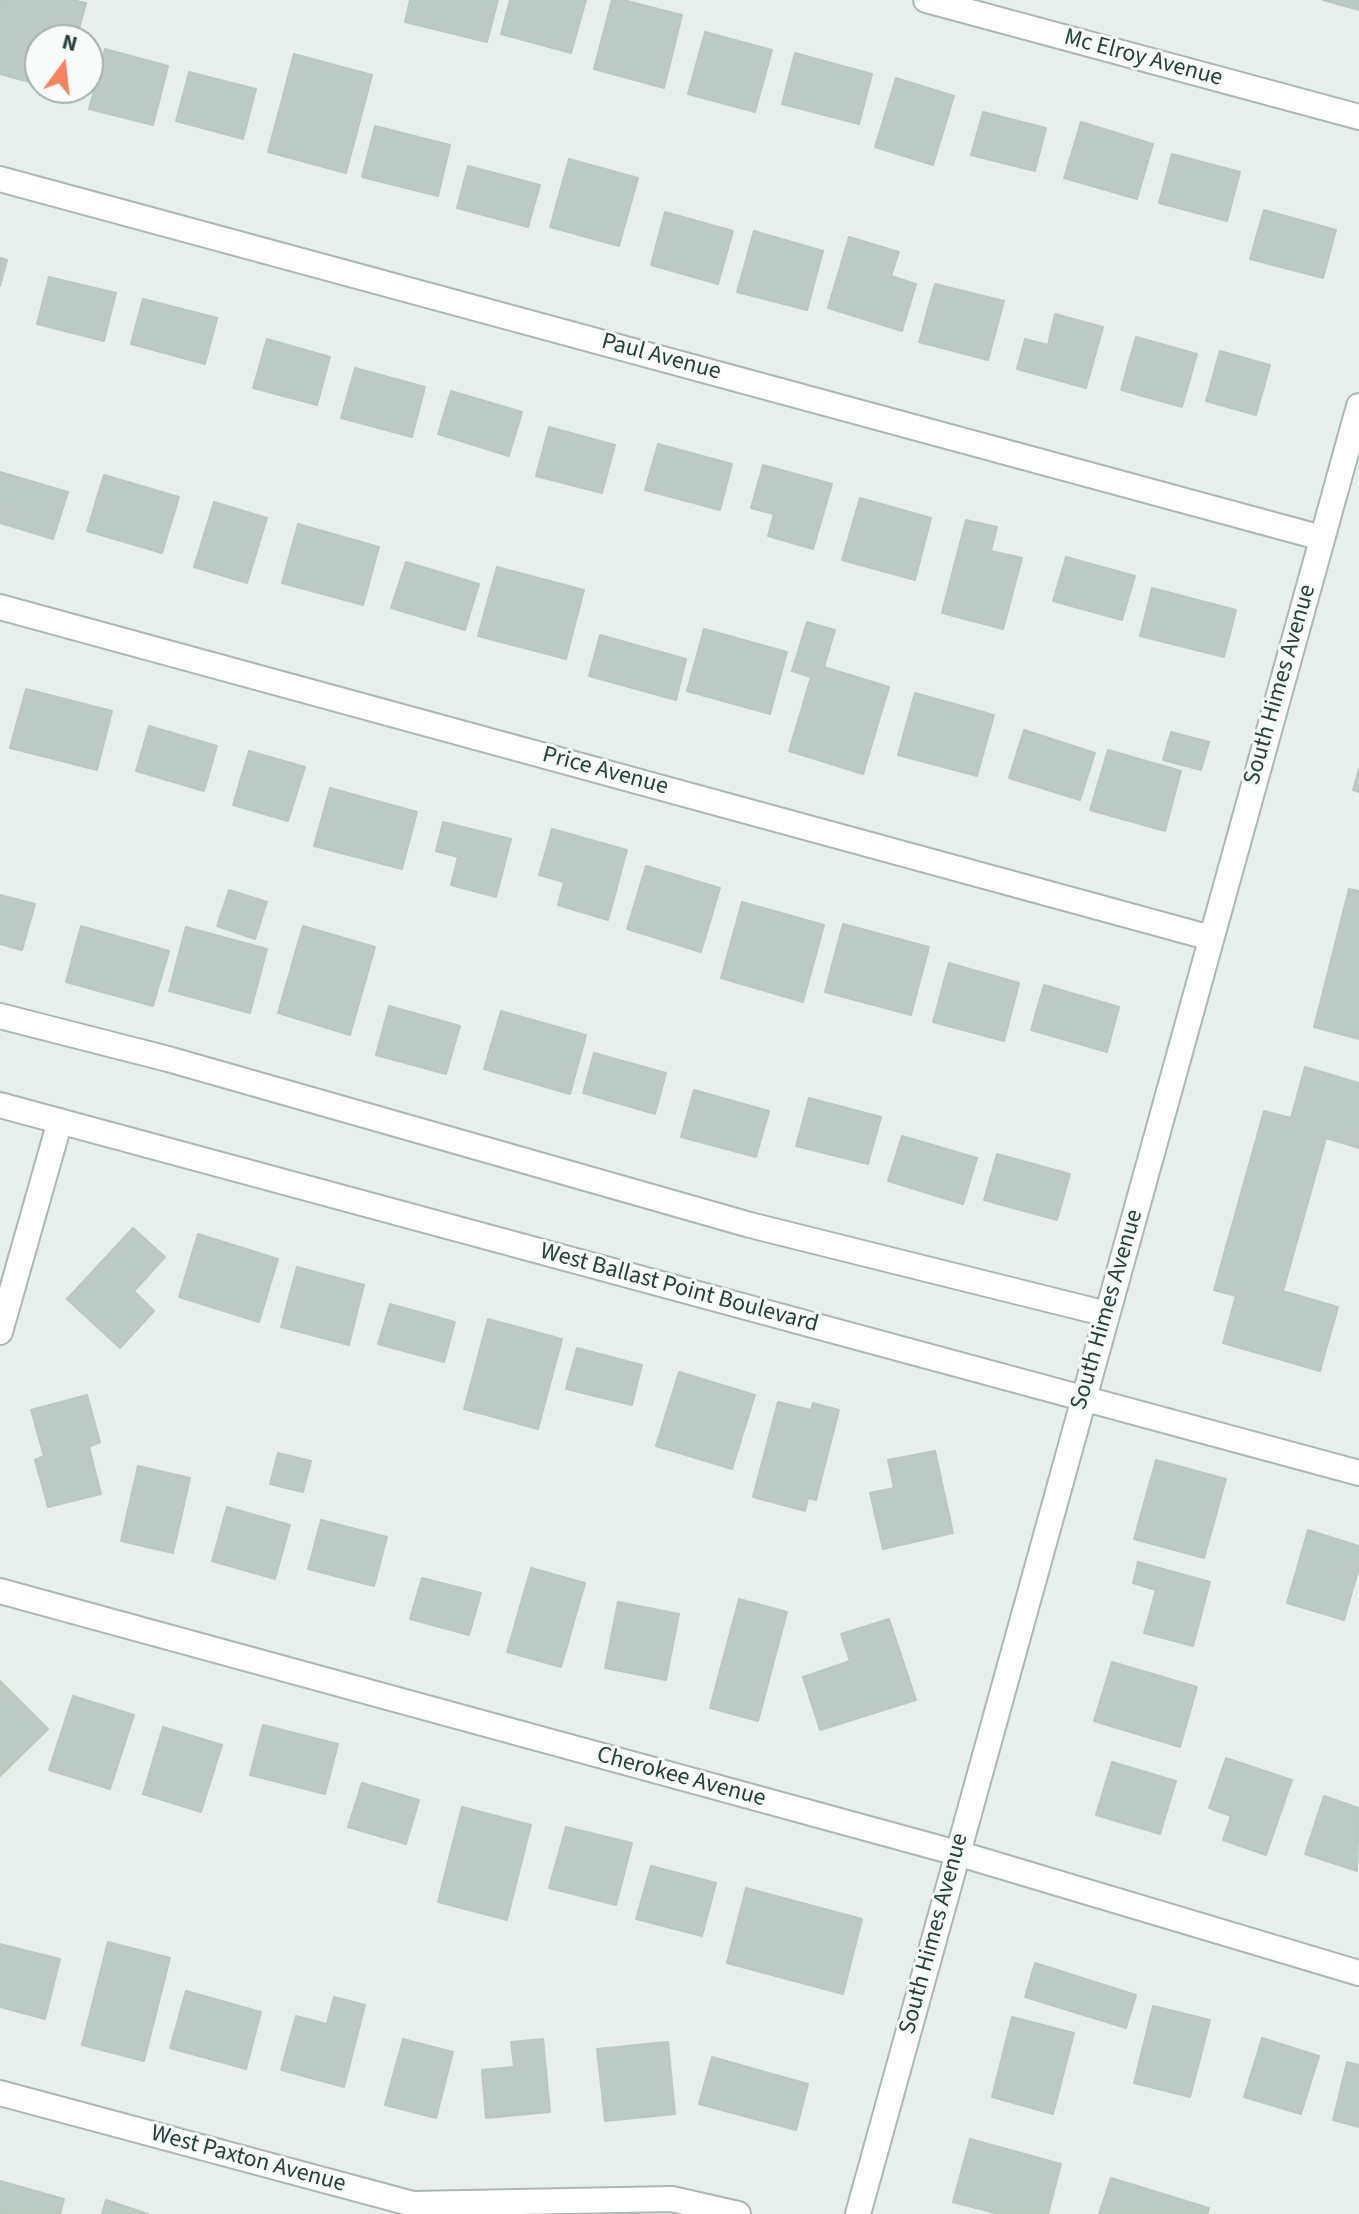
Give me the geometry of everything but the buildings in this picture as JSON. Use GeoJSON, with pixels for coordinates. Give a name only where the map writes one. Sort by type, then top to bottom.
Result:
{"type":"FeatureCollection","features":[{"type":"Feature","properties":{"kind":"street","name":"Mc Elroy Avenue"},"geometry":{"type":"LineString","coordinates":[[926,0],[1359,117]]}},
{"type":"Feature","properties":{"kind":"street","name":"Paul Avenue"},"geometry":{"type":"LineString","coordinates":[[0,179],[1322,538]]}},
{"type":"Feature","properties":{"kind":"street","name":"South Himes Avenue"},"geometry":{"type":"LineString","coordinates":[[858,2214],[1359,406]]}},
{"type":"Feature","properties":{"kind":"street","name":"Price Avenue"},"geometry":{"type":"LineString","coordinates":[[0,607],[1211,938]]}},
{"type":"Feature","properties":{"kind":"street"},"geometry":{"type":"LineString","coordinates":[[0,1016],[183,1063],[736,1221],[1107,1314]]}},
{"type":"Feature","properties":{"kind":"street","name":"West Ballast Point Boulevard"},"geometry":{"type":"LineString","coordinates":[[0,1105],[1359,1473]]}},
{"type":"Feature","properties":{"kind":"street"},"geometry":{"type":"LineString","coordinates":[[0,1332],[60,1121]]}},
{"type":"Feature","properties":{"kind":"street","name":"Cherokee Avenue"},"geometry":{"type":"LineString","coordinates":[[0,1591],[957,1853],[1359,1973]]}},
{"type":"Feature","properties":{"kind":"street","name":"West Paxton Avenue"},"geometry":{"type":"LineString","coordinates":[[0,2093],[413,2204],[672,2199],[738,2214]]}}]}
